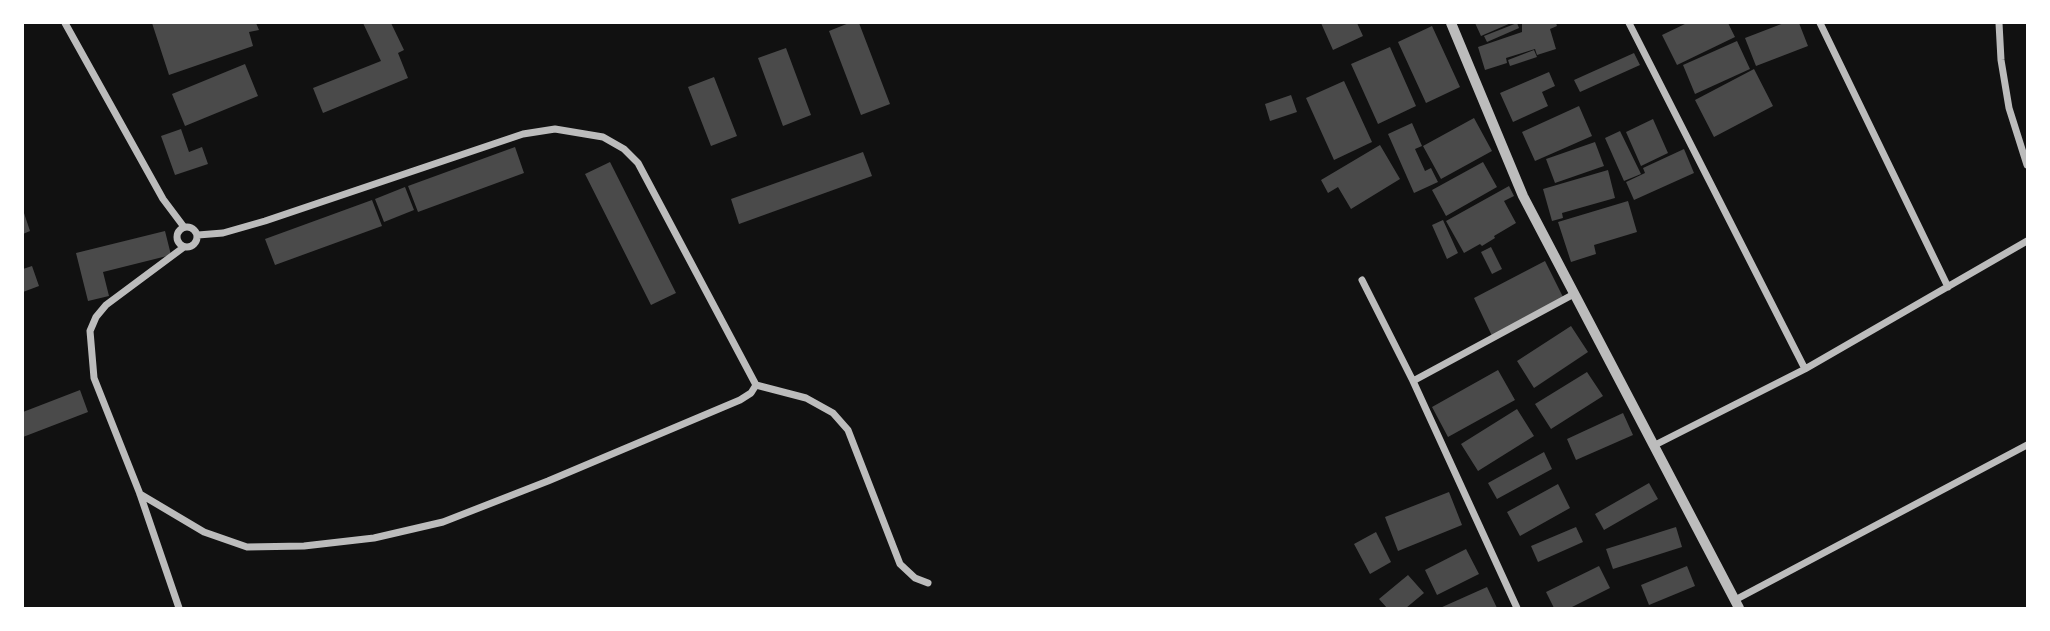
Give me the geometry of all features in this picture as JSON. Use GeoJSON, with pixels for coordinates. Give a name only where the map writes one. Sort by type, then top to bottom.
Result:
{"type":"FeatureCollection","features":[{"type":"Feature","properties":{"kind":"street"},"geometry":{"type":"LineString","coordinates":[[65,23],[163,199],[184,227]]}},
{"type":"Feature","properties":{"kind":"street"},"geometry":{"type":"LineString","coordinates":[[1451,23],[1522,196],[1737,604],[2027,445]]}},
{"type":"Feature","properties":{"kind":"street"},"geometry":{"type":"LineString","coordinates":[[1629,23],[1805,369]]}},
{"type":"Feature","properties":{"kind":"street"},"geometry":{"type":"LineString","coordinates":[[1820,23],[1948,287]]}},
{"type":"Feature","properties":{"kind":"street"},"geometry":{"type":"LineString","coordinates":[[1999,23],[2001,60],[2009,107],[2027,165]]}},
{"type":"Feature","properties":{"kind":"street"},"geometry":{"type":"LineString","coordinates":[[198,234],[223,233],[265,221],[523,134],[555,129],[603,137],[624,149],[638,163],[756,384],[806,398],[833,413],[848,430],[900,565],[915,578],[928,583]]}},
{"type":"Feature","properties":{"kind":"street"},"geometry":{"type":"LineString","coordinates":[[184,247],[178,241],[178,232],[184,227],[193,228],[198,234]]}},
{"type":"Feature","properties":{"kind":"street"},"geometry":{"type":"LineString","coordinates":[[178,608],[140,494],[94,378],[90,331],[96,317],[106,305],[184,247],[192,246],[198,234]]}},
{"type":"Feature","properties":{"kind":"street"},"geometry":{"type":"LineString","coordinates":[[1655,445],[1805,369],[2027,241]]}},
{"type":"Feature","properties":{"kind":"street"},"geometry":{"type":"LineString","coordinates":[[1362,280],[1413,381],[1517,608]]}},
{"type":"Feature","properties":{"kind":"street"},"geometry":{"type":"LineString","coordinates":[[1413,381],[1574,294]]}},
{"type":"Feature","properties":{"kind":"street"},"geometry":{"type":"LineString","coordinates":[[140,494],[204,532],[247,547],[304,546],[374,538],[443,522],[548,481],[740,400],[751,393],[756,384]]}},
{"type":"Feature","properties":{"kind":"building"},"geometry":{"type":"Polygon","coordinates":[[[152,23],[256,23],[259,30],[249,32],[253,46],[169,75],[152,23]]]}},
{"type":"Feature","properties":{"kind":"building"},"geometry":{"type":"Polygon","coordinates":[[[363,23],[391,23],[404,50],[398,53],[408,78],[323,113],[313,88],[381,61],[363,23]]]}},
{"type":"Feature","properties":{"kind":"building"},"geometry":{"type":"Polygon","coordinates":[[[849,23],[859,23],[890,104],[861,115],[829,31],[849,23]]]}},
{"type":"Feature","properties":{"kind":"building"},"geometry":{"type":"Polygon","coordinates":[[[1321,23],[1357,23],[1363,36],[1333,50],[1321,23]]]}},
{"type":"Feature","properties":{"kind":"building"},"geometry":{"type":"Polygon","coordinates":[[[1475,23],[1511,23],[1481,36],[1475,23]]]}},
{"type":"Feature","properties":{"kind":"building"},"geometry":{"type":"Polygon","coordinates":[[[1517,23],[1519,28],[1487,42],[1484,36],[1517,23]]]}},
{"type":"Feature","properties":{"kind":"building"},"geometry":{"type":"Polygon","coordinates":[[[1522,23],[1556,23],[1557,26],[1550,29],[1556,49],[1537,55],[1535,49],[1506,58],[1507,63],[1485,70],[1478,47],[1522,32],[1522,23]]]}},
{"type":"Feature","properties":{"kind":"building"},"geometry":{"type":"Polygon","coordinates":[[[1687,23],[1728,23],[1735,37],[1677,65],[1662,35],[1687,23]]]}},
{"type":"Feature","properties":{"kind":"building"},"geometry":{"type":"Polygon","coordinates":[[[1784,23],[1799,23],[1808,46],[1756,66],[1745,38],[1784,23]]]}},
{"type":"Feature","properties":{"kind":"building"},"geometry":{"type":"Polygon","coordinates":[[[1432,26],[1460,87],[1426,103],[1398,42],[1432,26]]]}},
{"type":"Feature","properties":{"kind":"building"},"geometry":{"type":"Polygon","coordinates":[[[1737,41],[1750,69],[1695,94],[1683,65],[1737,41]]]}},
{"type":"Feature","properties":{"kind":"building"},"geometry":{"type":"Polygon","coordinates":[[[1390,47],[1416,106],[1378,124],[1351,64],[1390,47]]]}},
{"type":"Feature","properties":{"kind":"building"},"geometry":{"type":"Polygon","coordinates":[[[786,48],[811,115],[783,126],[758,58],[786,48]]]}},
{"type":"Feature","properties":{"kind":"building"},"geometry":{"type":"Polygon","coordinates":[[[1534,50],[1537,57],[1510,66],[1508,60],[1534,50]]]}},
{"type":"Feature","properties":{"kind":"building"},"geometry":{"type":"Polygon","coordinates":[[[1634,53],[1640,65],[1580,92],[1574,80],[1634,53]]]}},
{"type":"Feature","properties":{"kind":"building"},"geometry":{"type":"Polygon","coordinates":[[[245,64],[258,96],[185,126],[172,94],[245,64]]]}},
{"type":"Feature","properties":{"kind":"building"},"geometry":{"type":"Polygon","coordinates":[[[1754,69],[1773,106],[1714,137],[1695,100],[1754,69]]]}},
{"type":"Feature","properties":{"kind":"building"},"geometry":{"type":"Polygon","coordinates":[[[1549,72],[1555,86],[1542,92],[1548,106],[1513,122],[1500,93],[1549,72]]]}},
{"type":"Feature","properties":{"kind":"building"},"geometry":{"type":"Polygon","coordinates":[[[714,77],[737,136],[711,146],[688,87],[714,77]]]}},
{"type":"Feature","properties":{"kind":"building"},"geometry":{"type":"Polygon","coordinates":[[[1344,81],[1372,142],[1334,160],[1306,98],[1344,81]]]}},
{"type":"Feature","properties":{"kind":"building"},"geometry":{"type":"Polygon","coordinates":[[[1291,95],[1297,112],[1270,121],[1265,104],[1291,95]]]}},
{"type":"Feature","properties":{"kind":"building"},"geometry":{"type":"Polygon","coordinates":[[[1579,106],[1592,136],[1535,161],[1522,132],[1579,106]]]}},
{"type":"Feature","properties":{"kind":"building"},"geometry":{"type":"Polygon","coordinates":[[[1474,118],[1492,151],[1441,179],[1423,146],[1474,118]]]}},
{"type":"Feature","properties":{"kind":"building"},"geometry":{"type":"Polygon","coordinates":[[[1653,119],[1668,153],[1641,166],[1626,132],[1653,119]]]}},
{"type":"Feature","properties":{"kind":"building"},"geometry":{"type":"Polygon","coordinates":[[[1412,123],[1422,146],[1415,149],[1425,171],[1431,168],[1438,182],[1414,193],[1388,134],[1412,123]]]}},
{"type":"Feature","properties":{"kind":"building"},"geometry":{"type":"Polygon","coordinates":[[[181,129],[189,152],[202,147],[208,164],[175,175],[161,136],[181,129]]]}},
{"type":"Feature","properties":{"kind":"building"},"geometry":{"type":"Polygon","coordinates":[[[1620,131],[1641,174],[1624,181],[1605,138],[1620,131]]]}},
{"type":"Feature","properties":{"kind":"building"},"geometry":{"type":"Polygon","coordinates":[[[1595,142],[1604,166],[1555,183],[1546,159],[1595,142]]]}},
{"type":"Feature","properties":{"kind":"building"},"geometry":{"type":"Polygon","coordinates":[[[1380,145],[1400,179],[1351,209],[1338,187],[1328,193],[1321,180],[1380,145]]]}},
{"type":"Feature","properties":{"kind":"building"},"geometry":{"type":"Polygon","coordinates":[[[515,147],[524,173],[418,212],[408,186],[515,147]]]}},
{"type":"Feature","properties":{"kind":"building"},"geometry":{"type":"Polygon","coordinates":[[[1684,149],[1694,173],[1634,200],[1626,182],[1645,173],[1643,168],[1684,149]]]}},
{"type":"Feature","properties":{"kind":"building"},"geometry":{"type":"Polygon","coordinates":[[[863,152],[872,176],[739,224],[731,199],[863,152]]]}},
{"type":"Feature","properties":{"kind":"building"},"geometry":{"type":"Polygon","coordinates":[[[610,162],[676,293],[651,305],[585,174],[610,162]]]}},
{"type":"Feature","properties":{"kind":"building"},"geometry":{"type":"Polygon","coordinates":[[[1483,162],[1497,187],[1446,216],[1432,190],[1483,162]]]}},
{"type":"Feature","properties":{"kind":"building"},"geometry":{"type":"Polygon","coordinates":[[[1608,170],[1615,198],[1562,213],[1563,218],[1552,221],[1543,189],[1608,170]]]}},
{"type":"Feature","properties":{"kind":"building"},"geometry":{"type":"Polygon","coordinates":[[[1509,186],[1514,196],[1504,201],[1516,223],[1482,246],[1480,244],[1464,253],[1446,221],[1509,186]]]}},
{"type":"Feature","properties":{"kind":"building"},"geometry":{"type":"Polygon","coordinates":[[[405,187],[414,210],[384,222],[375,199],[405,187]]]}},
{"type":"Feature","properties":{"kind":"building"},"geometry":{"type":"Polygon","coordinates":[[[372,200],[382,226],[275,265],[265,239],[372,200]]]}},
{"type":"Feature","properties":{"kind":"building"},"geometry":{"type":"Polygon","coordinates":[[[1628,201],[1637,232],[1594,245],[1596,254],[1571,262],[1558,222],[1628,201]]]}},
{"type":"Feature","properties":{"kind":"building"},"geometry":{"type":"Polygon","coordinates":[[[23,210],[30,231],[23,234],[23,210]]]}},
{"type":"Feature","properties":{"kind":"building"},"geometry":{"type":"Polygon","coordinates":[[[1443,220],[1458,253],[1447,259],[1432,225],[1443,220]]]}},
{"type":"Feature","properties":{"kind":"building"},"geometry":{"type":"Polygon","coordinates":[[[165,231],[171,255],[103,272],[109,296],[88,301],[76,253],[165,231]]]}},
{"type":"Feature","properties":{"kind":"building"},"geometry":{"type":"Polygon","coordinates":[[[1491,247],[1502,269],[1492,274],[1481,252],[1491,247]]]}},
{"type":"Feature","properties":{"kind":"building"},"geometry":{"type":"Polygon","coordinates":[[[1545,261],[1564,299],[1492,336],[1474,298],[1545,261]]]}},
{"type":"Feature","properties":{"kind":"building"},"geometry":{"type":"Polygon","coordinates":[[[32,266],[39,286],[23,292],[23,269],[32,266]]]}},
{"type":"Feature","properties":{"kind":"building"},"geometry":{"type":"Polygon","coordinates":[[[1571,326],[1588,352],[1534,388],[1517,361],[1571,326]]]}},
{"type":"Feature","properties":{"kind":"building"},"geometry":{"type":"Polygon","coordinates":[[[1498,370],[1515,400],[1448,437],[1432,407],[1498,370]]]}},
{"type":"Feature","properties":{"kind":"building"},"geometry":{"type":"Polygon","coordinates":[[[1587,372],[1603,396],[1551,429],[1535,404],[1587,372]]]}},
{"type":"Feature","properties":{"kind":"building"},"geometry":{"type":"Polygon","coordinates":[[[80,390],[88,412],[23,437],[23,412],[80,390]]]}},
{"type":"Feature","properties":{"kind":"building"},"geometry":{"type":"Polygon","coordinates":[[[1517,409],[1534,436],[1478,471],[1461,444],[1517,409]]]}},
{"type":"Feature","properties":{"kind":"building"},"geometry":{"type":"Polygon","coordinates":[[[1623,413],[1633,435],[1576,460],[1567,439],[1623,413]]]}},
{"type":"Feature","properties":{"kind":"building"},"geometry":{"type":"Polygon","coordinates":[[[1544,452],[1552,469],[1497,499],[1488,483],[1544,452]]]}},
{"type":"Feature","properties":{"kind":"building"},"geometry":{"type":"Polygon","coordinates":[[[1649,483],[1658,499],[1604,530],[1595,514],[1649,483]]]}},
{"type":"Feature","properties":{"kind":"building"},"geometry":{"type":"Polygon","coordinates":[[[1558,484],[1570,508],[1520,536],[1507,512],[1558,484]]]}},
{"type":"Feature","properties":{"kind":"building"},"geometry":{"type":"Polygon","coordinates":[[[1449,492],[1462,525],[1398,551],[1385,517],[1449,492]]]}},
{"type":"Feature","properties":{"kind":"building"},"geometry":{"type":"Polygon","coordinates":[[[1576,527],[1583,542],[1538,562],[1531,546],[1576,527]]]}},
{"type":"Feature","properties":{"kind":"building"},"geometry":{"type":"Polygon","coordinates":[[[1676,527],[1682,547],[1613,569],[1606,549],[1676,527]]]}},
{"type":"Feature","properties":{"kind":"building"},"geometry":{"type":"Polygon","coordinates":[[[1376,532],[1391,562],[1370,574],[1354,544],[1376,532]]]}},
{"type":"Feature","properties":{"kind":"building"},"geometry":{"type":"Polygon","coordinates":[[[1466,549],[1479,574],[1437,595],[1425,570],[1466,549]]]}},
{"type":"Feature","properties":{"kind":"building"},"geometry":{"type":"Polygon","coordinates":[[[1599,566],[1610,588],[1570,608],[1554,608],[1546,592],[1599,566]]]}},
{"type":"Feature","properties":{"kind":"building"},"geometry":{"type":"Polygon","coordinates":[[[1687,566],[1695,586],[1649,605],[1641,585],[1687,566]]]}},
{"type":"Feature","properties":{"kind":"building"},"geometry":{"type":"Polygon","coordinates":[[[1408,575],[1424,593],[1406,608],[1387,608],[1379,599],[1408,575]]]}},
{"type":"Feature","properties":{"kind":"building"},"geometry":{"type":"Polygon","coordinates":[[[1487,587],[1497,608],[1440,608],[1487,587]]]}}]}
